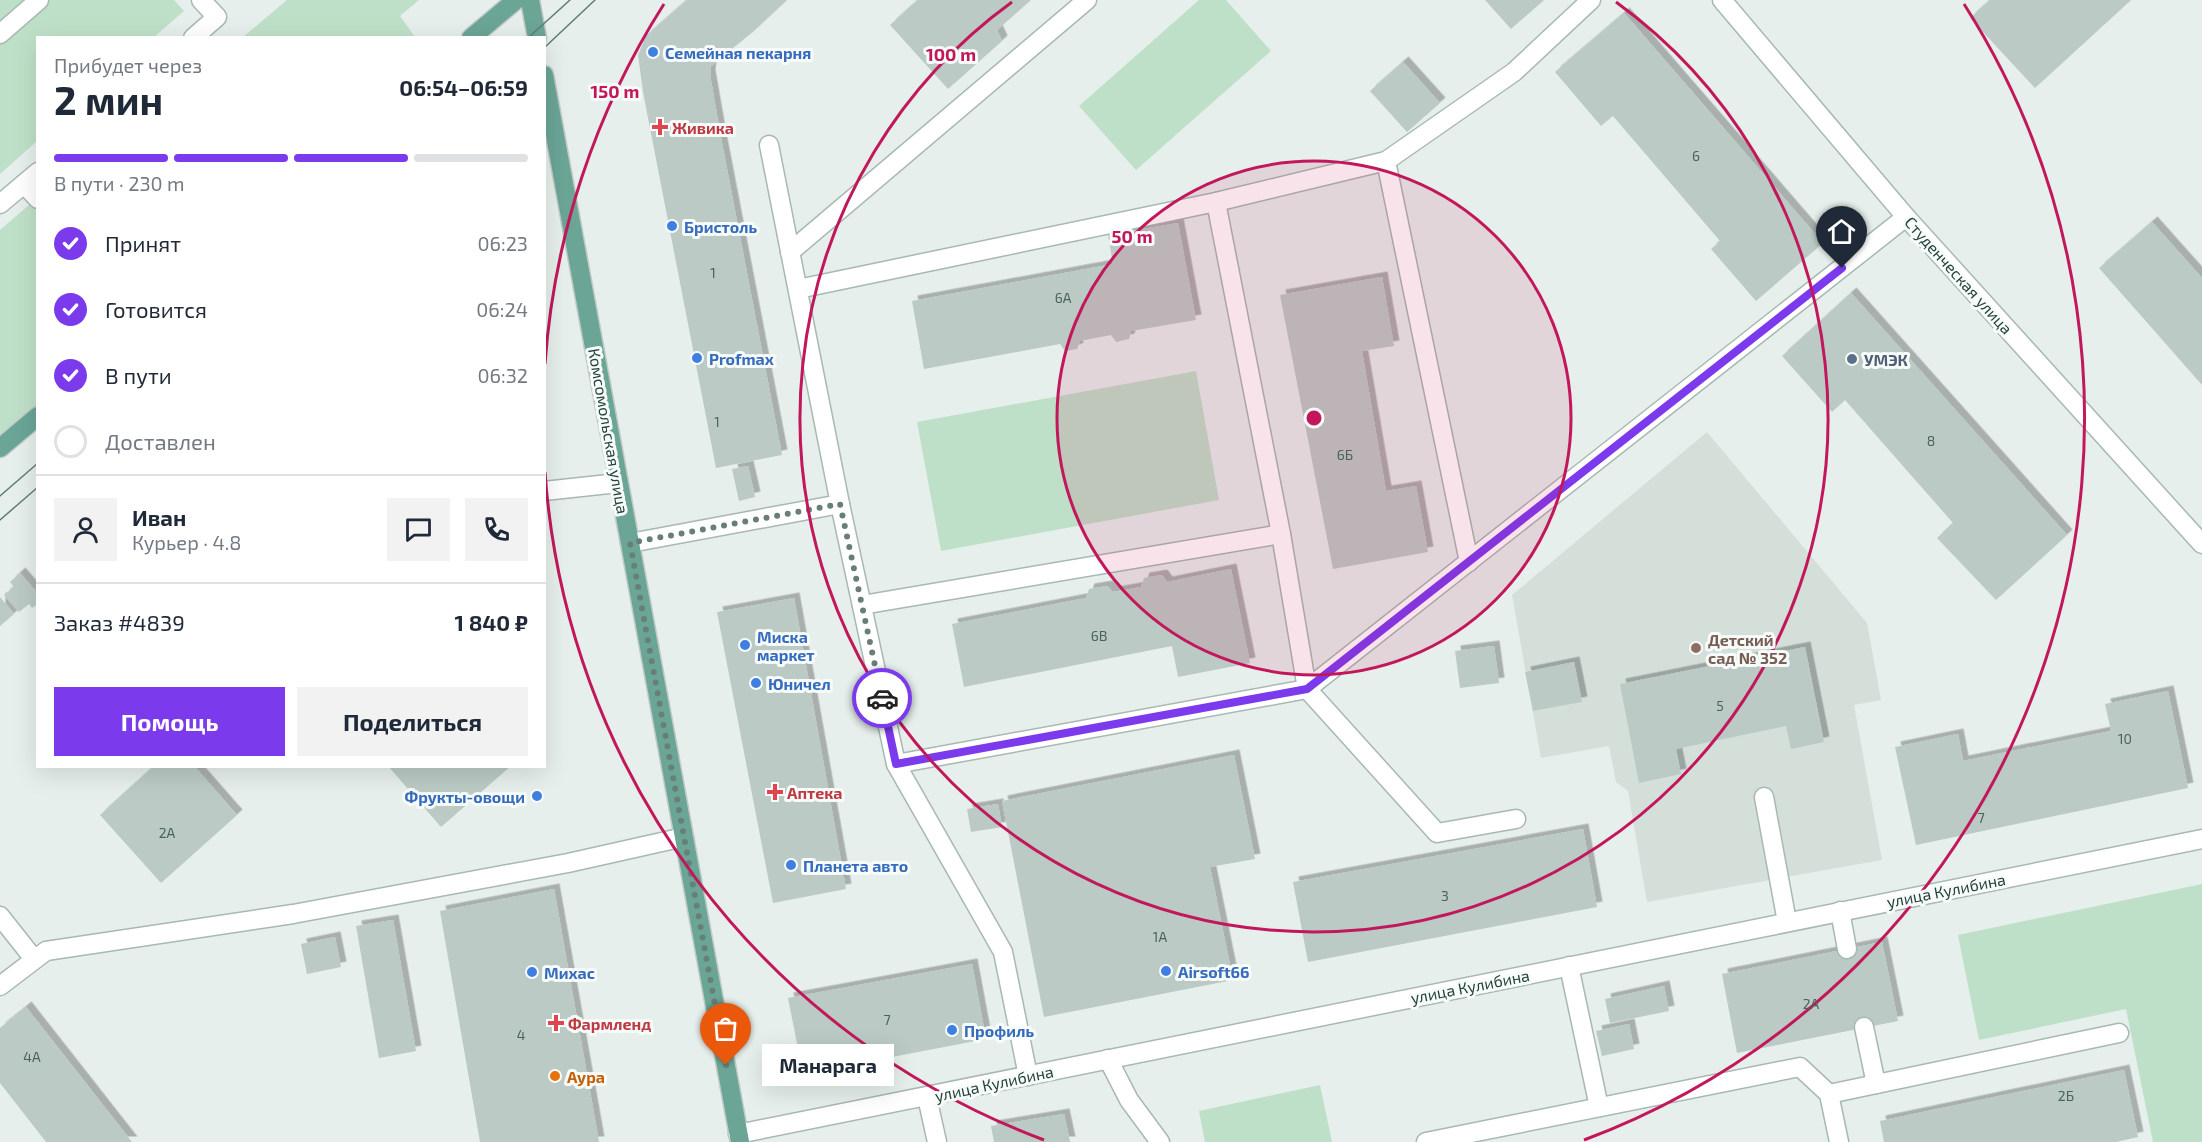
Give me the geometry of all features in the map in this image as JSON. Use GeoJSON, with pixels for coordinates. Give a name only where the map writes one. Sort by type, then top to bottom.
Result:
{"type":"FeatureCollection","features":[{"type":"Feature","properties":{"kind":"main road"},"geometry":{"type":"LineString","coordinates":[[473,36],[516,0]]}},
{"type":"Feature","properties":{"kind":"main road"},"geometry":{"type":"LineString","coordinates":[[530,0],[537,36]]}},
{"type":"Feature","properties":{"kind":"main road","name":"Комсомольская улица"},"geometry":{"type":"LineString","coordinates":[[546,86],[739,1138]]}},
{"type":"Feature","properties":{"kind":"main road"},"geometry":{"type":"LineString","coordinates":[[0,448],[36,418]]}},
{"type":"Feature","properties":{"kind":"street"},"geometry":{"type":"LineString","coordinates":[[0,34],[39,0]]}},
{"type":"Feature","properties":{"kind":"street"},"geometry":{"type":"LineString","coordinates":[[196,36],[217,17],[201,0]]}},
{"type":"Feature","properties":{"kind":"street"},"geometry":{"type":"LineString","coordinates":[[790,252],[1087,0]]}},
{"type":"Feature","properties":{"kind":"street"},"geometry":{"type":"LineString","coordinates":[[798,289],[1216,202],[1386,162],[1515,72],[1591,0]]}},
{"type":"Feature","properties":{"kind":"street","name":"Студенческая улица"},"geometry":{"type":"LineString","coordinates":[[1722,0],[1906,217],[2202,544]]}},
{"type":"Feature","properties":{"kind":"street"},"geometry":{"type":"LineString","coordinates":[[769,145],[840,504],[896,764],[1003,952],[1029,1076]]}},
{"type":"Feature","properties":{"kind":"street"},"geometry":{"type":"LineString","coordinates":[[1386,162],[1469,562]]}},
{"type":"Feature","properties":{"kind":"street"},"geometry":{"type":"LineString","coordinates":[[0,204],[31,178],[36,193]]}},
{"type":"Feature","properties":{"kind":"street"},"geometry":{"type":"LineString","coordinates":[[1216,202],[1281,534],[1307,689],[1437,833],[1516,819]]}},
{"type":"Feature","properties":{"kind":"street"},"geometry":{"type":"LineString","coordinates":[[896,764],[1307,689],[1906,217]]}},
{"type":"Feature","properties":{"kind":"street"},"geometry":{"type":"LineString","coordinates":[[546,491],[618,483]]}},
{"type":"Feature","properties":{"kind":"street"},"geometry":{"type":"LineString","coordinates":[[630,543],[840,504]]}},
{"type":"Feature","properties":{"kind":"street"},"geometry":{"type":"LineString","coordinates":[[862,605],[1281,534]]}},
{"type":"Feature","properties":{"kind":"street"},"geometry":{"type":"LineString","coordinates":[[1764,797],[1787,922]]}},
{"type":"Feature","properties":{"kind":"street"},"geometry":{"type":"LineString","coordinates":[[0,986],[45,951],[293,914],[568,863],[684,837]]}},
{"type":"Feature","properties":{"kind":"street","name":"улица Кулибина"},"geometry":{"type":"LineString","coordinates":[[739,1138],[1108,1059],[2202,838]]}},
{"type":"Feature","properties":{"kind":"street"},"geometry":{"type":"LineString","coordinates":[[1840,911],[1847,949]]}},
{"type":"Feature","properties":{"kind":"street"},"geometry":{"type":"LineString","coordinates":[[0,916],[34,959]]}},
{"type":"Feature","properties":{"kind":"street"},"geometry":{"type":"LineString","coordinates":[[1569,966],[1599,1107]]}},
{"type":"Feature","properties":{"kind":"street"},"geometry":{"type":"LineString","coordinates":[[1864,1028],[1876,1084]]}},
{"type":"Feature","properties":{"kind":"street"},"geometry":{"type":"LineString","coordinates":[[1829,1094],[2119,1033]]}},
{"type":"Feature","properties":{"kind":"street"},"geometry":{"type":"LineString","coordinates":[[1108,1059],[1129,1100],[1160,1142]]}},
{"type":"Feature","properties":{"kind":"street"},"geometry":{"type":"LineString","coordinates":[[1426,1142],[1800,1068],[1829,1094],[1839,1142]]}},
{"type":"Feature","properties":{"kind":"street"},"geometry":{"type":"LineString","coordinates":[[927,1097],[938,1142]]}},
{"type":"Feature","properties":{"kind":"shaded area","name":"Детский сад № 352"},"geometry":{"type":"Polygon","coordinates":[[[1707,432],[1867,623],[1881,700],[1854,705],[1882,860],[1647,902],[1628,791],[1616,782],[1609,746],[1541,758],[1512,595],[1707,432]]]}},
{"type":"Feature","properties":{"kind":"green space"},"geometry":{"type":"Polygon","coordinates":[[[0,0],[174,0],[184,11],[155,36],[36,36],[36,142],[0,174],[0,0]]]}},
{"type":"Feature","properties":{"kind":"green space"},"geometry":{"type":"Polygon","coordinates":[[[287,0],[419,0],[400,16],[414,36],[244,36],[287,0]]]}},
{"type":"Feature","properties":{"kind":"green space"},"geometry":{"type":"Polygon","coordinates":[[[1199,0],[1226,0],[1271,51],[1136,170],[1079,106],[1199,0]]]}},
{"type":"Feature","properties":{"kind":"green space"},"geometry":{"type":"Polygon","coordinates":[[[36,199],[36,417],[0,448],[0,230],[36,199]]]}},
{"type":"Feature","properties":{"kind":"green space"},"geometry":{"type":"Polygon","coordinates":[[[1196,371],[1219,500],[941,551],[917,422],[1196,371]]]}},
{"type":"Feature","properties":{"kind":"green space"},"geometry":{"type":"Polygon","coordinates":[[[2202,884],[2202,1142],[2153,1142],[2126,1009],[1979,1040],[1958,935],[2202,884]]]}},
{"type":"Feature","properties":{"kind":"green space"},"geometry":{"type":"Polygon","coordinates":[[[1320,1085],[1332,1142],[1205,1142],[1199,1111],[1320,1085]]]}},
{"type":"Feature","properties":{"kind":"building"},"geometry":{"type":"Polygon","coordinates":[[[687,0],[787,0],[711,66],[710,75],[721,138],[782,455],[716,468],[643,92],[638,55],[646,36],[687,0]]]}},
{"type":"Feature","properties":{"kind":"building"},"geometry":{"type":"Polygon","coordinates":[[[918,0],[1031,0],[997,30],[1002,41],[948,89],[890,25],[918,0]]]}},
{"type":"Feature","properties":{"kind":"building"},"geometry":{"type":"Polygon","coordinates":[[[1485,0],[1544,0],[1511,29],[1485,0]]]}},
{"type":"Feature","properties":{"kind":"building"},"geometry":{"type":"Polygon","coordinates":[[[1990,0],[2131,0],[2035,88],[1970,18],[1990,0]]]}},
{"type":"Feature","properties":{"kind":"building"},"geometry":{"type":"Polygon","coordinates":[[[1624,13],[1823,243],[1756,301],[1711,249],[1720,241],[1613,116],[1601,126],[1555,72],[1624,13]]]}},
{"type":"Feature","properties":{"kind":"building"},"geometry":{"type":"Polygon","coordinates":[[[1403,62],[1440,103],[1407,132],[1370,91],[1403,62]]]}},
{"type":"Feature","properties":{"kind":"building"},"geometry":{"type":"Polygon","coordinates":[[[2152,222],[2202,278],[2202,385],[2099,268],[2152,222]]]}},
{"type":"Feature","properties":{"kind":"building"},"geometry":{"type":"Polygon","coordinates":[[[1178,223],[1196,320],[1131,331],[1129,339],[1116,342],[1111,335],[1080,341],[1077,349],[1065,351],[1060,344],[924,369],[912,301],[1113,264],[1108,235],[1178,223]]]}},
{"type":"Feature","properties":{"kind":"building"},"geometry":{"type":"Polygon","coordinates":[[[1382,277],[1394,346],[1362,351],[1386,491],[1416,486],[1428,552],[1333,569],[1280,295],[1382,277]]]}},
{"type":"Feature","properties":{"kind":"building"},"geometry":{"type":"Polygon","coordinates":[[[1851,293],[2067,535],[1996,600],[1937,538],[1953,523],[1845,400],[1832,412],[1782,356],[1851,293]]]}},
{"type":"Feature","properties":{"kind":"building"},"geometry":{"type":"Polygon","coordinates":[[[748,466],[755,497],[739,501],[732,469],[748,466]]]}},
{"type":"Feature","properties":{"kind":"building"},"geometry":{"type":"Polygon","coordinates":[[[1231,569],[1250,663],[1178,677],[1172,646],[964,687],[952,624],[1086,598],[1089,589],[1107,586],[1113,592],[1141,587],[1144,578],[1162,575],[1167,582],[1231,569]]]}},
{"type":"Feature","properties":{"kind":"building"},"geometry":{"type":"Polygon","coordinates":[[[20,573],[36,592],[36,605],[32,608],[29,604],[19,612],[4,595],[14,587],[10,582],[20,573]]]}},
{"type":"Feature","properties":{"kind":"building"},"geometry":{"type":"Polygon","coordinates":[[[0,597],[14,614],[0,626],[0,597]]]}},
{"type":"Feature","properties":{"kind":"building"},"geometry":{"type":"Polygon","coordinates":[[[794,598],[846,889],[773,903],[717,612],[794,598]]]}},
{"type":"Feature","properties":{"kind":"building"},"geometry":{"type":"Polygon","coordinates":[[[1494,646],[1499,683],[1460,688],[1455,651],[1494,646]]]}},
{"type":"Feature","properties":{"kind":"building"},"geometry":{"type":"Polygon","coordinates":[[[1805,647],[1824,742],[1791,749],[1786,726],[1676,749],[1681,774],[1639,783],[1620,684],[1805,647]]]}},
{"type":"Feature","properties":{"kind":"building"},"geometry":{"type":"Polygon","coordinates":[[[1574,662],[1582,702],[1533,711],[1525,672],[1574,662]]]}},
{"type":"Feature","properties":{"kind":"building"},"geometry":{"type":"Polygon","coordinates":[[[2168,691],[2188,788],[1916,845],[1895,747],[1958,734],[1963,761],[2111,731],[2105,704],[2168,691]]]}},
{"type":"Feature","properties":{"kind":"building"},"geometry":{"type":"Polygon","coordinates":[[[1234,755],[1255,859],[1210,867],[1233,980],[1044,1017],[1002,801],[1234,755]]]}},
{"type":"Feature","properties":{"kind":"building"},"geometry":{"type":"Polygon","coordinates":[[[152,768],[196,768],[237,815],[161,883],[100,815],[152,768]]]}},
{"type":"Feature","properties":{"kind":"building"},"geometry":{"type":"Polygon","coordinates":[[[390,768],[509,768],[441,827],[390,768]]]}},
{"type":"Feature","properties":{"kind":"building"},"geometry":{"type":"Polygon","coordinates":[[[998,804],[1002,827],[971,832],[967,809],[998,804]]]}},
{"type":"Feature","properties":{"kind":"building"},"geometry":{"type":"Polygon","coordinates":[[[1583,829],[1597,907],[1308,962],[1293,882],[1583,829]]]}},
{"type":"Feature","properties":{"kind":"building"},"geometry":{"type":"Polygon","coordinates":[[[554,889],[599,1142],[480,1142],[440,911],[554,889]]]}},
{"type":"Feature","properties":{"kind":"building"},"geometry":{"type":"Polygon","coordinates":[[[393,920],[416,1051],[379,1058],[356,926],[393,920]]]}},
{"type":"Feature","properties":{"kind":"building"},"geometry":{"type":"Polygon","coordinates":[[[335,937],[341,967],[307,974],[301,944],[335,937]]]}},
{"type":"Feature","properties":{"kind":"building"},"geometry":{"type":"Polygon","coordinates":[[[1882,942],[1898,1021],[1737,1053],[1722,974],[1882,942]]]}},
{"type":"Feature","properties":{"kind":"building"},"geometry":{"type":"Polygon","coordinates":[[[972,964],[986,1039],[803,1074],[788,998],[972,964]]]}},
{"type":"Feature","properties":{"kind":"building"},"geometry":{"type":"Polygon","coordinates":[[[1664,986],[1669,1011],[1610,1023],[1605,999],[1664,986]]]}},
{"type":"Feature","properties":{"kind":"building"},"geometry":{"type":"Polygon","coordinates":[[[26,1007],[132,1142],[46,1142],[0,1083],[0,1028],[26,1007]]]}},
{"type":"Feature","properties":{"kind":"building"},"geometry":{"type":"Polygon","coordinates":[[[1629,1024],[1634,1049],[1602,1056],[1596,1031],[1629,1024]]]}},
{"type":"Feature","properties":{"kind":"building"},"geometry":{"type":"Polygon","coordinates":[[[2124,1070],[2138,1137],[2116,1142],[1884,1142],[1880,1121],[2124,1070]]]}},
{"type":"Feature","properties":{"kind":"building"},"geometry":{"type":"Polygon","coordinates":[[[1064,1114],[1070,1142],[994,1142],[991,1126],[1064,1114]]]}},
{"type":"Feature","properties":{"kind":"tram line"},"geometry":{"type":"LineString","coordinates":[[530,36],[570,0]]}},
{"type":"Feature","properties":{"kind":"tram line"},"geometry":{"type":"LineString","coordinates":[[546,46],[595,0]]}},
{"type":"Feature","properties":{"kind":"tram line"},"geometry":{"type":"LineString","coordinates":[[0,496],[36,465]]}},
{"type":"Feature","properties":{"kind":"tram line"},"geometry":{"type":"LineString","coordinates":[[0,520],[36,489]]}},
{"type":"Feature","properties":{"kind":"way so far"},"geometry":{"type":"LineString","coordinates":[[726,1065],[630,543],[840,504],[882,698]]}},
{"type":"Feature","properties":{"kind":"place","name":"Семейная пекарня"},"geometry":{"type":"Point","coordinates":[653,52]}},
{"type":"Feature","properties":{"kind":"place","name":"Живика"},"geometry":{"type":"Point","coordinates":[660,127]}},
{"type":"Feature","properties":{"kind":"place","name":"Бристоль"},"geometry":{"type":"Point","coordinates":[672,226]}},
{"type":"Feature","properties":{"kind":"place","name":"Profmax"},"geometry":{"type":"Point","coordinates":[697,358]}},
{"type":"Feature","properties":{"kind":"place","name":"УМЭК"},"geometry":{"type":"Point","coordinates":[1852,359]}},
{"type":"Feature","properties":{"kind":"place","name":"Миска маркет"},"geometry":{"type":"Point","coordinates":[745,645]}},
{"type":"Feature","properties":{"kind":"place","name":"Детский сад № 352"},"geometry":{"type":"Point","coordinates":[1696,648]}},
{"type":"Feature","properties":{"kind":"place","name":"Юничел"},"geometry":{"type":"Point","coordinates":[756,683]}},
{"type":"Feature","properties":{"kind":"place","name":"Аптека"},"geometry":{"type":"Point","coordinates":[775,792]}},
{"type":"Feature","properties":{"kind":"place","name":"Фрукты-овощи"},"geometry":{"type":"Point","coordinates":[537,796]}},
{"type":"Feature","properties":{"kind":"place","name":"Планета авто"},"geometry":{"type":"Point","coordinates":[791,865]}},
{"type":"Feature","properties":{"kind":"place","name":"Airsoft66"},"geometry":{"type":"Point","coordinates":[1166,971]}},
{"type":"Feature","properties":{"kind":"place","name":"Михас"},"geometry":{"type":"Point","coordinates":[532,972]}},
{"type":"Feature","properties":{"kind":"place","name":"Фармленд"},"geometry":{"type":"Point","coordinates":[556,1023]}},
{"type":"Feature","properties":{"kind":"place","name":"Профиль"},"geometry":{"type":"Point","coordinates":[952,1030]}},
{"type":"Feature","properties":{"kind":"place","name":"Манарага"},"geometry":{"type":"Point","coordinates":[726,1065]}},
{"type":"Feature","properties":{"kind":"place","name":"Аура"},"geometry":{"type":"Point","coordinates":[555,1076]}},
{"type":"Feature","properties":{"kind":"route"},"geometry":{"type":"LineString","coordinates":[[882,698],[896,764],[1307,689],[1842,268]]}}]}
